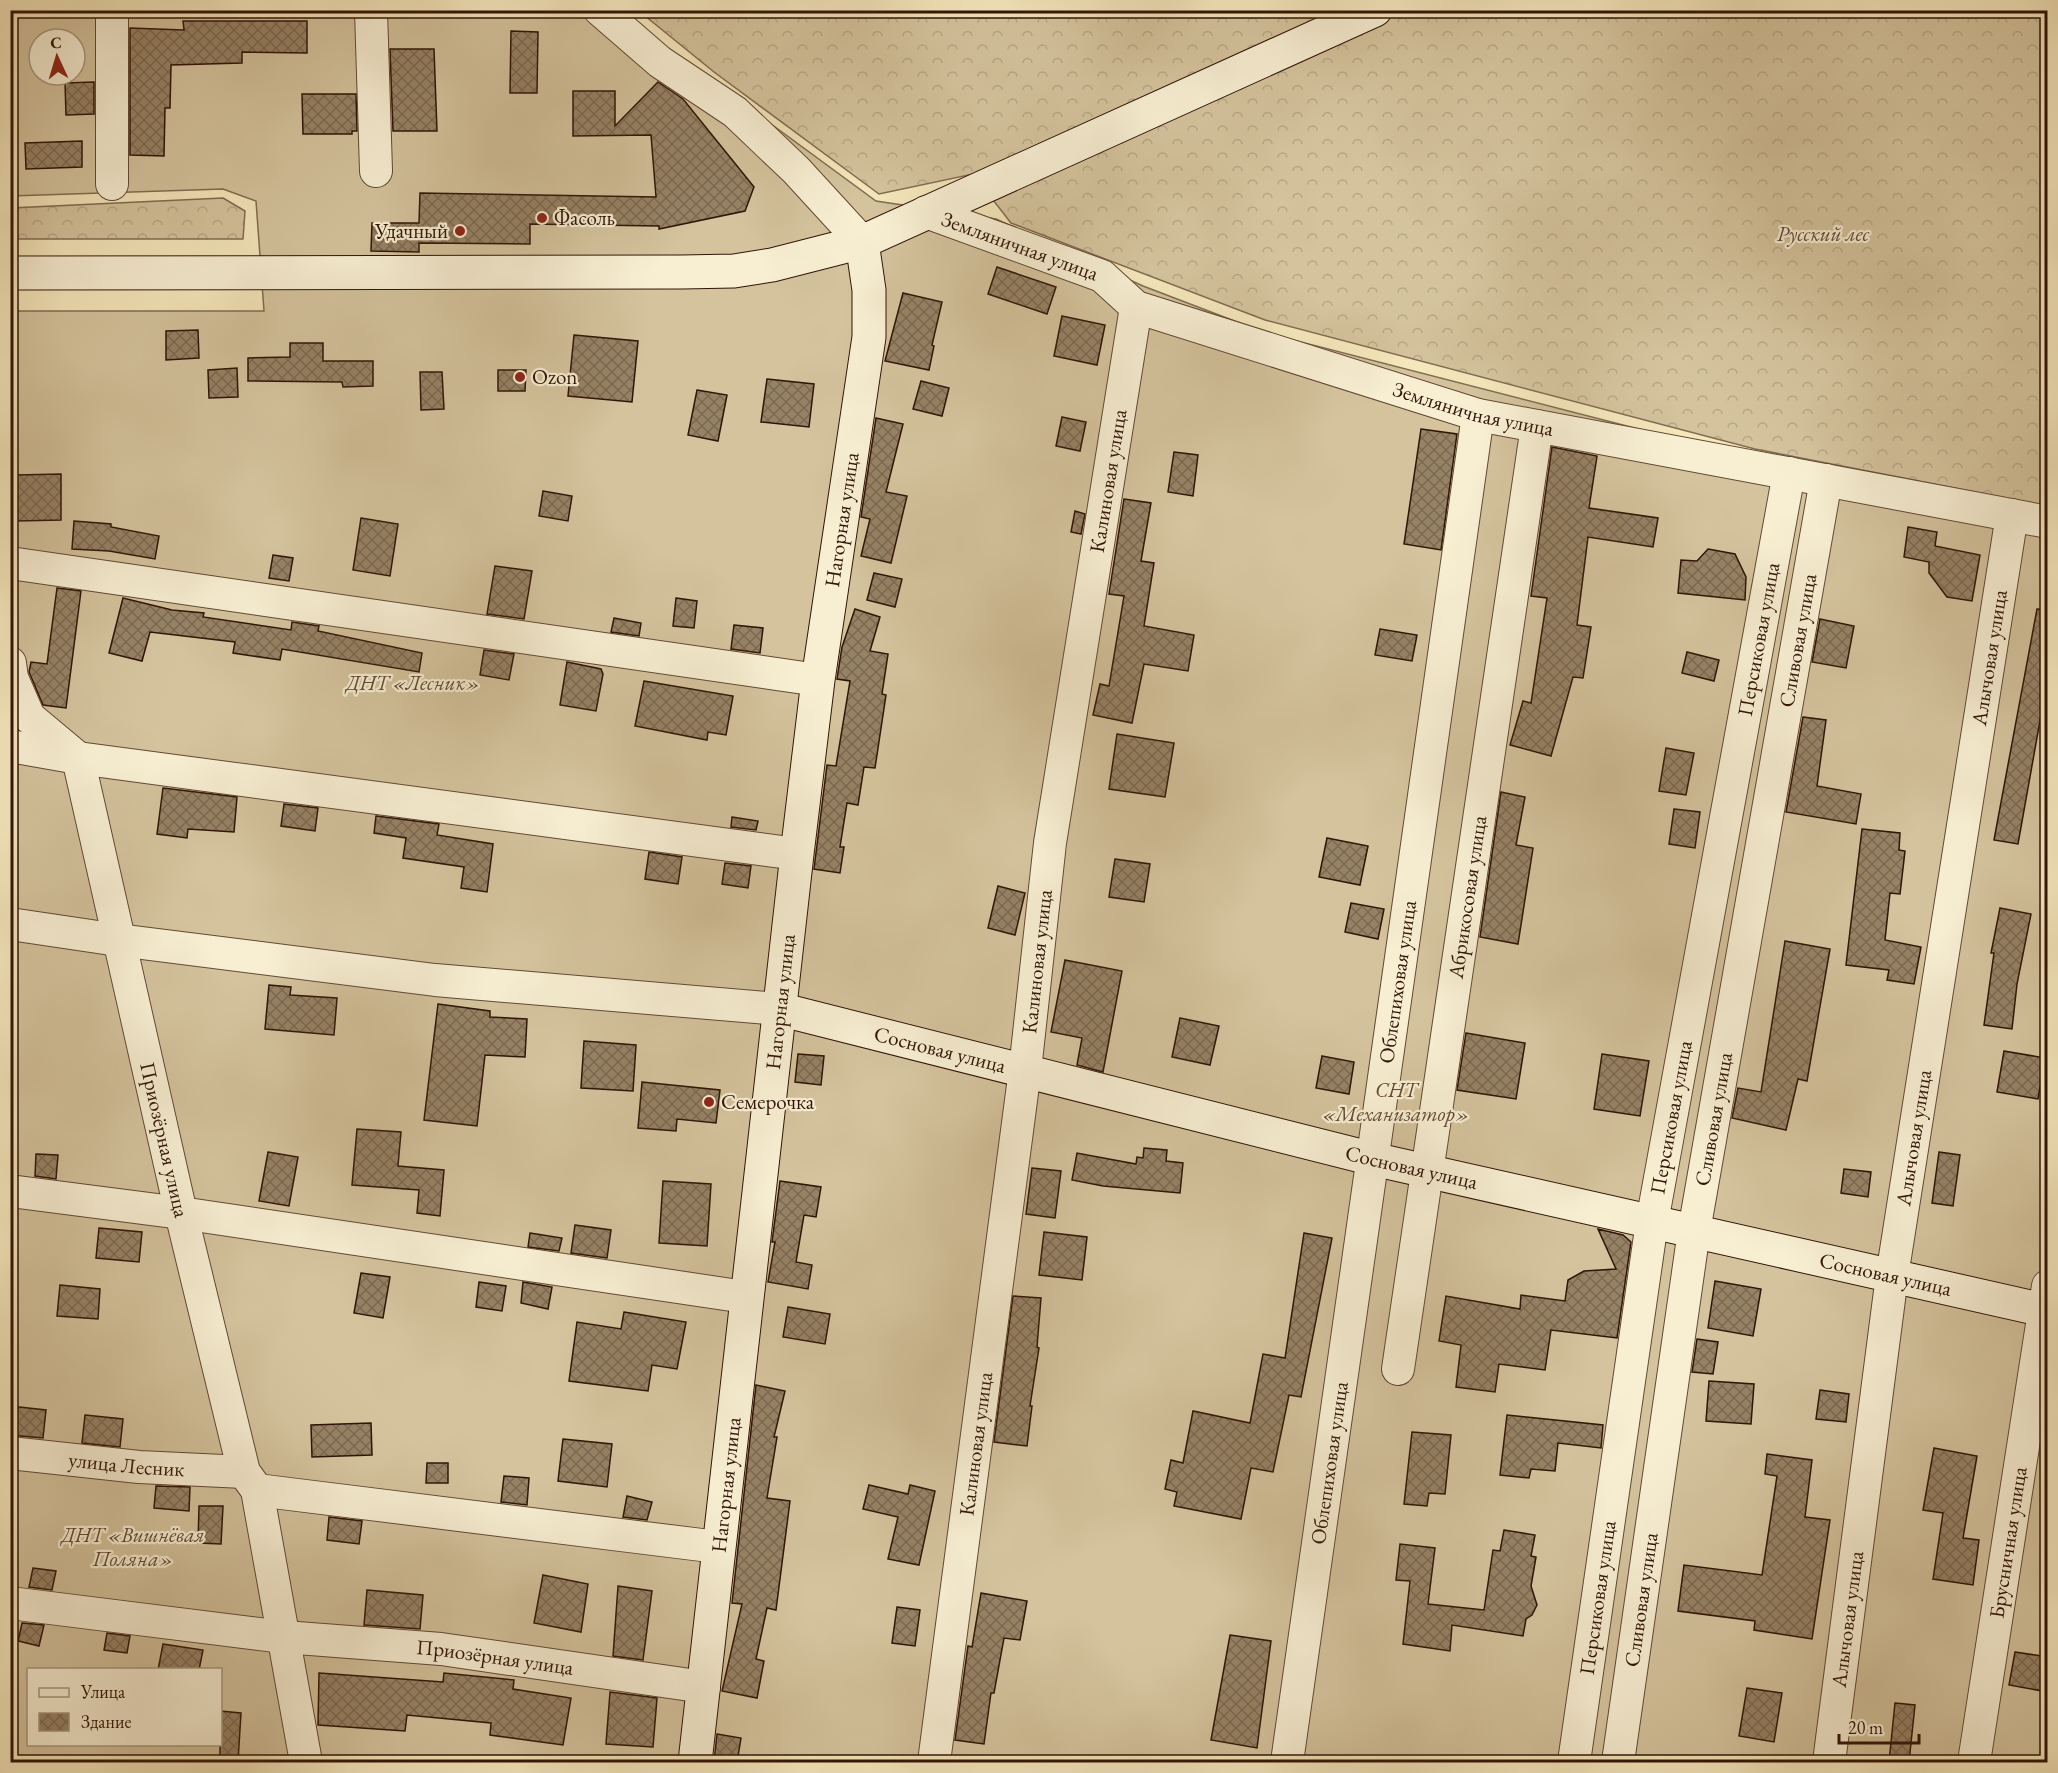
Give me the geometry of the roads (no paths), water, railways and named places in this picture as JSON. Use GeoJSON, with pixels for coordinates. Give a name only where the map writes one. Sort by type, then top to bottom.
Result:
{"type":"FeatureCollection","features":[{"type":"Feature","properties":{"kind":"street"},"geometry":{"type":"LineString","coordinates":[[111,10],[112,184]]}},
{"type":"Feature","properties":{"kind":"street"},"geometry":{"type":"LineString","coordinates":[[371,10],[376,171]]}},
{"type":"Feature","properties":{"kind":"street"},"geometry":{"type":"LineString","coordinates":[[600,10],[660,62],[735,112],[796,170],[862,242]]}},
{"type":"Feature","properties":{"kind":"street"},"geometry":{"type":"LineString","coordinates":[[10,273],[734,271],[772,265],[862,242],[1375,10]]}},
{"type":"Feature","properties":{"kind":"street","name":"Земляничная улица"},"geometry":{"type":"LineString","coordinates":[[926,212],[1102,276],[1136,307],[1478,415],[2048,522]]}},
{"type":"Feature","properties":{"kind":"street","name":"Нагорная улица"},"geometry":{"type":"LineString","coordinates":[[695,1762],[745,1297],[818,680],[869,338],[869,290],[862,242]]}},
{"type":"Feature","properties":{"kind":"street","name":"Калиновая улица"},"geometry":{"type":"LineString","coordinates":[[934,1762],[1025,1070],[1050,843],[1136,307]]}},
{"type":"Feature","properties":{"kind":"street","name":"Облепиховая улица"},"geometry":{"type":"LineString","coordinates":[[1287,1762],[1478,415]]}},
{"type":"Feature","properties":{"kind":"street","name":"Абрикосовая улица"},"geometry":{"type":"LineString","coordinates":[[1398,1369],[1537,426]]}},
{"type":"Feature","properties":{"kind":"street","name":"Персиковая улица"},"geometry":{"type":"LineString","coordinates":[[1574,1762],[1652,1222],[1788,473]]}},
{"type":"Feature","properties":{"kind":"street","name":"Сливовая улица"},"geometry":{"type":"LineString","coordinates":[[1618,1762],[1694,1232],[1826,480]]}},
{"type":"Feature","properties":{"kind":"street","name":"Алычовая улица"},"geometry":{"type":"LineString","coordinates":[[1829,1762],[1892,1276],[2013,515]]}},
{"type":"Feature","properties":{"kind":"street"},"geometry":{"type":"LineString","coordinates":[[10,563],[818,680]]}},
{"type":"Feature","properties":{"kind":"street"},"geometry":{"type":"LineString","coordinates":[[10,663],[12,678],[29,717],[78,758]]}},
{"type":"Feature","properties":{"kind":"street"},"geometry":{"type":"LineString","coordinates":[[10,746],[78,758],[797,854]]}},
{"type":"Feature","properties":{"kind":"street","name":"Приозёрная улица"},"geometry":{"type":"LineString","coordinates":[[78,758],[181,1213],[251,1481],[284,1637],[306,1762]]}},
{"type":"Feature","properties":{"kind":"street"},"geometry":{"type":"LineString","coordinates":[[10,924],[435,980],[779,1009]]}},
{"type":"Feature","properties":{"kind":"street","name":"Сосновая улица"},"geometry":{"type":"LineString","coordinates":[[779,1009],[1427,1172],[1892,1276],[2046,1302]]}},
{"type":"Feature","properties":{"kind":"street"},"geometry":{"type":"LineString","coordinates":[[10,1191],[181,1213],[745,1297]]}},
{"type":"Feature","properties":{"kind":"street","name":"Брусничная улица"},"geometry":{"type":"LineString","coordinates":[[1974,1762],[2046,1302]]}},
{"type":"Feature","properties":{"kind":"street","name":"улица Лесник"},"geometry":{"type":"LineString","coordinates":[[10,1453],[251,1481],[718,1547]]}},
{"type":"Feature","properties":{"kind":"street","name":"Приозёрная улица"},"geometry":{"type":"LineString","coordinates":[[10,1603],[284,1637],[441,1649],[704,1687]]}},
{"type":"Feature","properties":{"kind":"place","name":"Фасоль"},"geometry":{"type":"Point","coordinates":[542,218]}},
{"type":"Feature","properties":{"kind":"place","name":"Удачный"},"geometry":{"type":"Point","coordinates":[460,231]}},
{"type":"Feature","properties":{"kind":"place","name":"Ozon"},"geometry":{"type":"Point","coordinates":[520,377]}},
{"type":"Feature","properties":{"kind":"place","name":"Семерочка"},"geometry":{"type":"Point","coordinates":[709,1102]}},
{"type":"Feature","properties":{"kind":"park label","name":"Русский лес"},"geometry":{"type":"Point","coordinates":[1823,234]}},
{"type":"Feature","properties":{"kind":"park label","name":"ДНТ «Лесник»"},"geometry":{"type":"Point","coordinates":[413,683]}},
{"type":"Feature","properties":{"kind":"park label","name":"СНТ «Механизатор»"},"geometry":{"type":"Point","coordinates":[1396,1102]}},
{"type":"Feature","properties":{"kind":"park label","name":"ДНТ «Вишнёвая Поляна»"},"geometry":{"type":"Point","coordinates":[133,1547]}}]}
